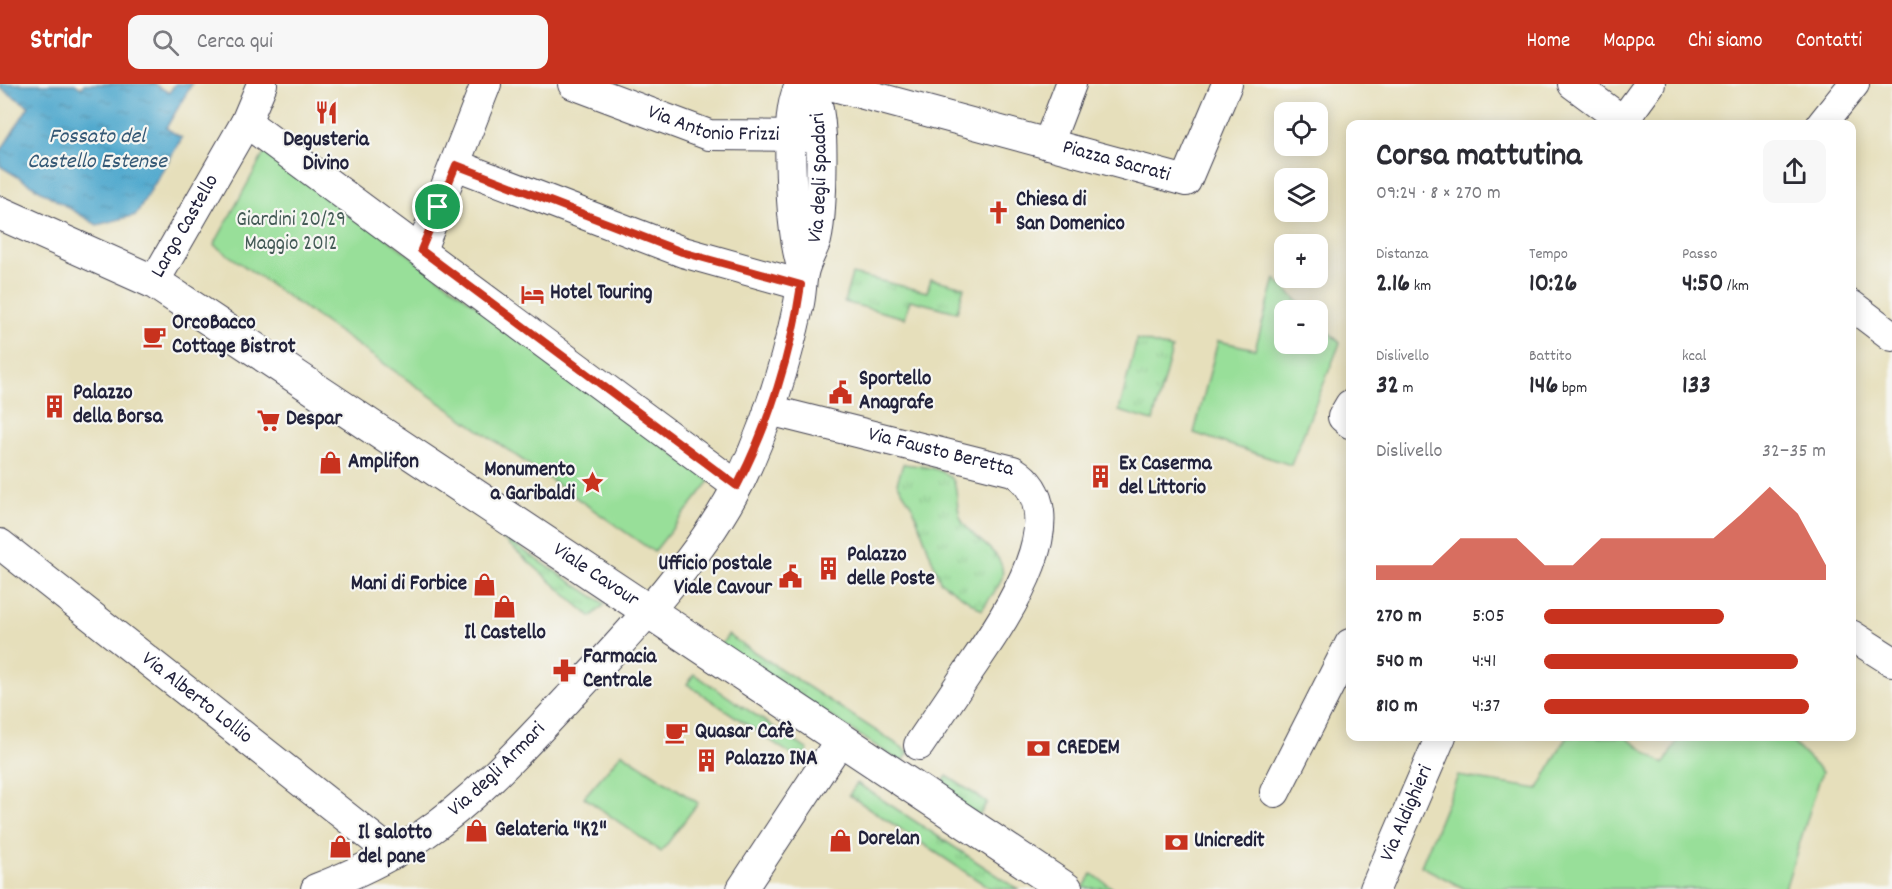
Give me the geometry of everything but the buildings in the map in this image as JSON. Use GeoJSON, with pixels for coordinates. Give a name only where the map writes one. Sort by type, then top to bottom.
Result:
{"type":"FeatureCollection","features":[{"type":"Feature","properties":{"kind":"street","name":"Largo Castello"},"geometry":{"type":"LineString","coordinates":[[0,213],[154,282],[246,122],[262,84]]}},
{"type":"Feature","properties":{"kind":"street"},"geometry":{"type":"LineString","coordinates":[[421,250],[486,84]]}},
{"type":"Feature","properties":{"kind":"street","name":"Via Antonio Frizzi"},"geometry":{"type":"LineString","coordinates":[[573,84],[709,135],[790,136],[822,139]]}},
{"type":"Feature","properties":{"kind":"street","name":"Piazza Sacrati"},"geometry":{"type":"LineString","coordinates":[[1048,144],[1071,84]]}},
{"type":"Feature","properties":{"kind":"street","name":"Piazza Sacrati"},"geometry":{"type":"LineString","coordinates":[[813,85],[834,86],[1186,181],[1227,84]]}},
{"type":"Feature","properties":{"kind":"street"},"geometry":{"type":"LineString","coordinates":[[1573,84],[1621,120]]}},
{"type":"Feature","properties":{"kind":"street"},"geometry":{"type":"LineString","coordinates":[[1627,120],[1650,84]]}},
{"type":"Feature","properties":{"kind":"street","name":"Via degli Spadari"},"geometry":{"type":"LineString","coordinates":[[648,611],[709,532],[737,486],[769,410],[788,348],[802,278],[816,240],[820,216],[822,139],[813,85],[803,87],[796,92],[791,110],[790,136],[796,243],[802,278]]}},
{"type":"Feature","properties":{"kind":"street"},"geometry":{"type":"LineString","coordinates":[[1824,120],[1843,88]]}},
{"type":"Feature","properties":{"kind":"street"},"geometry":{"type":"LineString","coordinates":[[822,139],[825,117],[834,101],[856,92]]}},
{"type":"Feature","properties":{"kind":"street"},"geometry":{"type":"LineString","coordinates":[[246,122],[737,486]]}},
{"type":"Feature","properties":{"kind":"street"},"geometry":{"type":"LineString","coordinates":[[456,165],[682,252],[802,278]]}},
{"type":"Feature","properties":{"kind":"street","name":"Viale Cavour"},"geometry":{"type":"LineString","coordinates":[[154,282],[1066,889]]}},
{"type":"Feature","properties":{"kind":"street"},"geometry":{"type":"LineString","coordinates":[[1856,309],[1892,336]]}},
{"type":"Feature","properties":{"kind":"street","name":"Via Fausto Beretta"},"geometry":{"type":"LineString","coordinates":[[769,410],[1013,471],[1031,488],[1039,514],[1039,529],[1034,552],[1015,599],[919,746]]}},
{"type":"Feature","properties":{"kind":"street","name":"Via Alberto Lollio"},"geometry":{"type":"LineString","coordinates":[[0,544],[393,854]]}},
{"type":"Feature","properties":{"kind":"street","name":"Via degli Armari"},"geometry":{"type":"LineString","coordinates":[[316,889],[369,867],[393,854],[452,813],[502,768],[616,649],[648,611]]}},
{"type":"Feature","properties":{"kind":"street"},"geometry":{"type":"LineString","coordinates":[[1856,638],[1892,661]]}},
{"type":"Feature","properties":{"kind":"street"},"geometry":{"type":"LineString","coordinates":[[1275,792],[1346,652]]}},
{"type":"Feature","properties":{"kind":"street"},"geometry":{"type":"LineString","coordinates":[[742,889],[841,739]]}},
{"type":"Feature","properties":{"kind":"street","name":"Via Aldighieri"},"geometry":{"type":"LineString","coordinates":[[1375,889],[1438,741]]}},
{"type":"Feature","properties":{"kind":"green space","name":"Giardini 20/29 Maggio 2012"},"geometry":{"type":"Polygon","coordinates":[[[267,148],[710,481],[654,552],[214,245],[267,148]]]}},
{"type":"Feature","properties":{"kind":"green space"},"geometry":{"type":"Polygon","coordinates":[[[852,274],[927,292],[931,279],[964,287],[957,312],[910,300],[905,318],[844,302],[852,274]]]}},
{"type":"Feature","properties":{"kind":"green space"},"geometry":{"type":"Polygon","coordinates":[[[1274,282],[1274,288],[1284,288],[1297,300],[1274,300],[1274,354],[1328,354],[1328,332],[1340,343],[1291,465],[1194,433],[1218,341],[1255,349],[1274,282]]]}},
{"type":"Feature","properties":{"kind":"green space"},"geometry":{"type":"Polygon","coordinates":[[[1137,339],[1172,349],[1153,421],[1119,411],[1137,339]]]}},
{"type":"Feature","properties":{"kind":"green space"},"geometry":{"type":"Polygon","coordinates":[[[903,464],[925,467],[947,474],[955,485],[962,521],[967,529],[997,556],[1003,573],[1000,583],[982,610],[940,581],[913,508],[897,483],[903,464]]]}},
{"type":"Feature","properties":{"kind":"green space"},"geometry":{"type":"Polygon","coordinates":[[[494,531],[605,604],[591,617],[494,531]]]}},
{"type":"Feature","properties":{"kind":"green space"},"geometry":{"type":"Polygon","coordinates":[[[728,635],[909,752],[902,763],[721,645],[728,635]]]}},
{"type":"Feature","properties":{"kind":"green space"},"geometry":{"type":"Polygon","coordinates":[[[694,674],[808,750],[801,761],[687,684],[694,674]]]}},
{"type":"Feature","properties":{"kind":"green space"},"geometry":{"type":"Polygon","coordinates":[[[1564,741],[1631,741],[1664,764],[1677,741],[1791,741],[1822,772],[1785,889],[1465,889],[1421,866],[1458,776],[1538,789],[1564,741]]]}},
{"type":"Feature","properties":{"kind":"green space"},"geometry":{"type":"Polygon","coordinates":[[[622,753],[698,803],[661,852],[584,797],[622,753]]]}},
{"type":"Feature","properties":{"kind":"green space"},"geometry":{"type":"Polygon","coordinates":[[[947,776],[987,802],[979,816],[938,790],[947,776]]]}},
{"type":"Feature","properties":{"kind":"green space"},"geometry":{"type":"Polygon","coordinates":[[[857,783],[1018,889],[991,889],[849,795],[857,783]]]}},
{"type":"Feature","properties":{"kind":"green space"},"geometry":{"type":"Polygon","coordinates":[[[1092,874],[1114,889],[1083,888],[1092,874]]]}},
{"type":"Feature","properties":{"kind":"water","name":"Fossato del Castello Estense"},"geometry":{"type":"Polygon","coordinates":[[[0,84],[75,84],[81,88],[84,84],[155,84],[169,93],[175,84],[192,84],[166,128],[182,138],[136,215],[97,225],[0,166],[0,152],[29,106],[0,88],[0,84]]]}},
{"type":"Feature","properties":{"kind":"place","name":"Degusteria Divino"},"geometry":{"type":"Point","coordinates":[326,113]}},
{"type":"Feature","properties":{"kind":"place","name":"Chiesa di San Domenico"},"geometry":{"type":"Point","coordinates":[998,213]}},
{"type":"Feature","properties":{"kind":"place","name":"Hotel Touring"},"geometry":{"type":"Point","coordinates":[532,294]}},
{"type":"Feature","properties":{"kind":"place","name":"OrcoBacco Cottage Bistrot"},"geometry":{"type":"Point","coordinates":[154,336]}},
{"type":"Feature","properties":{"kind":"place","name":"Sportello Anagrafe"},"geometry":{"type":"Point","coordinates":[841,392]}},
{"type":"Feature","properties":{"kind":"place","name":"Palazzo della Borsa"},"geometry":{"type":"Point","coordinates":[55,406]}},
{"type":"Feature","properties":{"kind":"place","name":"Despar"},"geometry":{"type":"Point","coordinates":[268,420]}},
{"type":"Feature","properties":{"kind":"place","name":"Amplifon"},"geometry":{"type":"Point","coordinates":[330,463]}},
{"type":"Feature","properties":{"kind":"place","name":"Ex Caserma del Littorio"},"geometry":{"type":"Point","coordinates":[1101,477]}},
{"type":"Feature","properties":{"kind":"place","name":"Monumento a Garibaldi"},"geometry":{"type":"Point","coordinates":[593,483]}},
{"type":"Feature","properties":{"kind":"place","name":"Palazzo delle Poste"},"geometry":{"type":"Point","coordinates":[829,568]}},
{"type":"Feature","properties":{"kind":"place","name":"Ufficio postale Viale Cavour"},"geometry":{"type":"Point","coordinates":[790,577]}},
{"type":"Feature","properties":{"kind":"place","name":"Mani di Forbice"},"geometry":{"type":"Point","coordinates":[485,585]}},
{"type":"Feature","properties":{"kind":"place","name":"Il Castello"},"geometry":{"type":"Point","coordinates":[505,606]}},
{"type":"Feature","properties":{"kind":"place","name":"Farmacia Centrale"},"geometry":{"type":"Point","coordinates":[565,670]}},
{"type":"Feature","properties":{"kind":"place","name":"Quasar Cafè"},"geometry":{"type":"Point","coordinates":[677,733]}},
{"type":"Feature","properties":{"kind":"place","name":"CREDEM"},"geometry":{"type":"Point","coordinates":[1039,749]}},
{"type":"Feature","properties":{"kind":"place","name":"Palazzo INA"},"geometry":{"type":"Point","coordinates":[707,760]}},
{"type":"Feature","properties":{"kind":"place","name":"Gelateria \"K2\""},"geometry":{"type":"Point","coordinates":[477,831]}},
{"type":"Feature","properties":{"kind":"place","name":"Dorelan"},"geometry":{"type":"Point","coordinates":[840,840]}},
{"type":"Feature","properties":{"kind":"place","name":"Unicredit"},"geometry":{"type":"Point","coordinates":[1176,842]}},
{"type":"Feature","properties":{"kind":"place","name":"Il salotto del pane"},"geometry":{"type":"Point","coordinates":[340,846]}},
{"type":"Feature","properties":{"kind":"route"},"geometry":{"type":"LineString","coordinates":[[456,165],[682,252],[801,285],[788,348],[769,410],[737,486],[421,250],[438,207],[456,165]]}}]}
